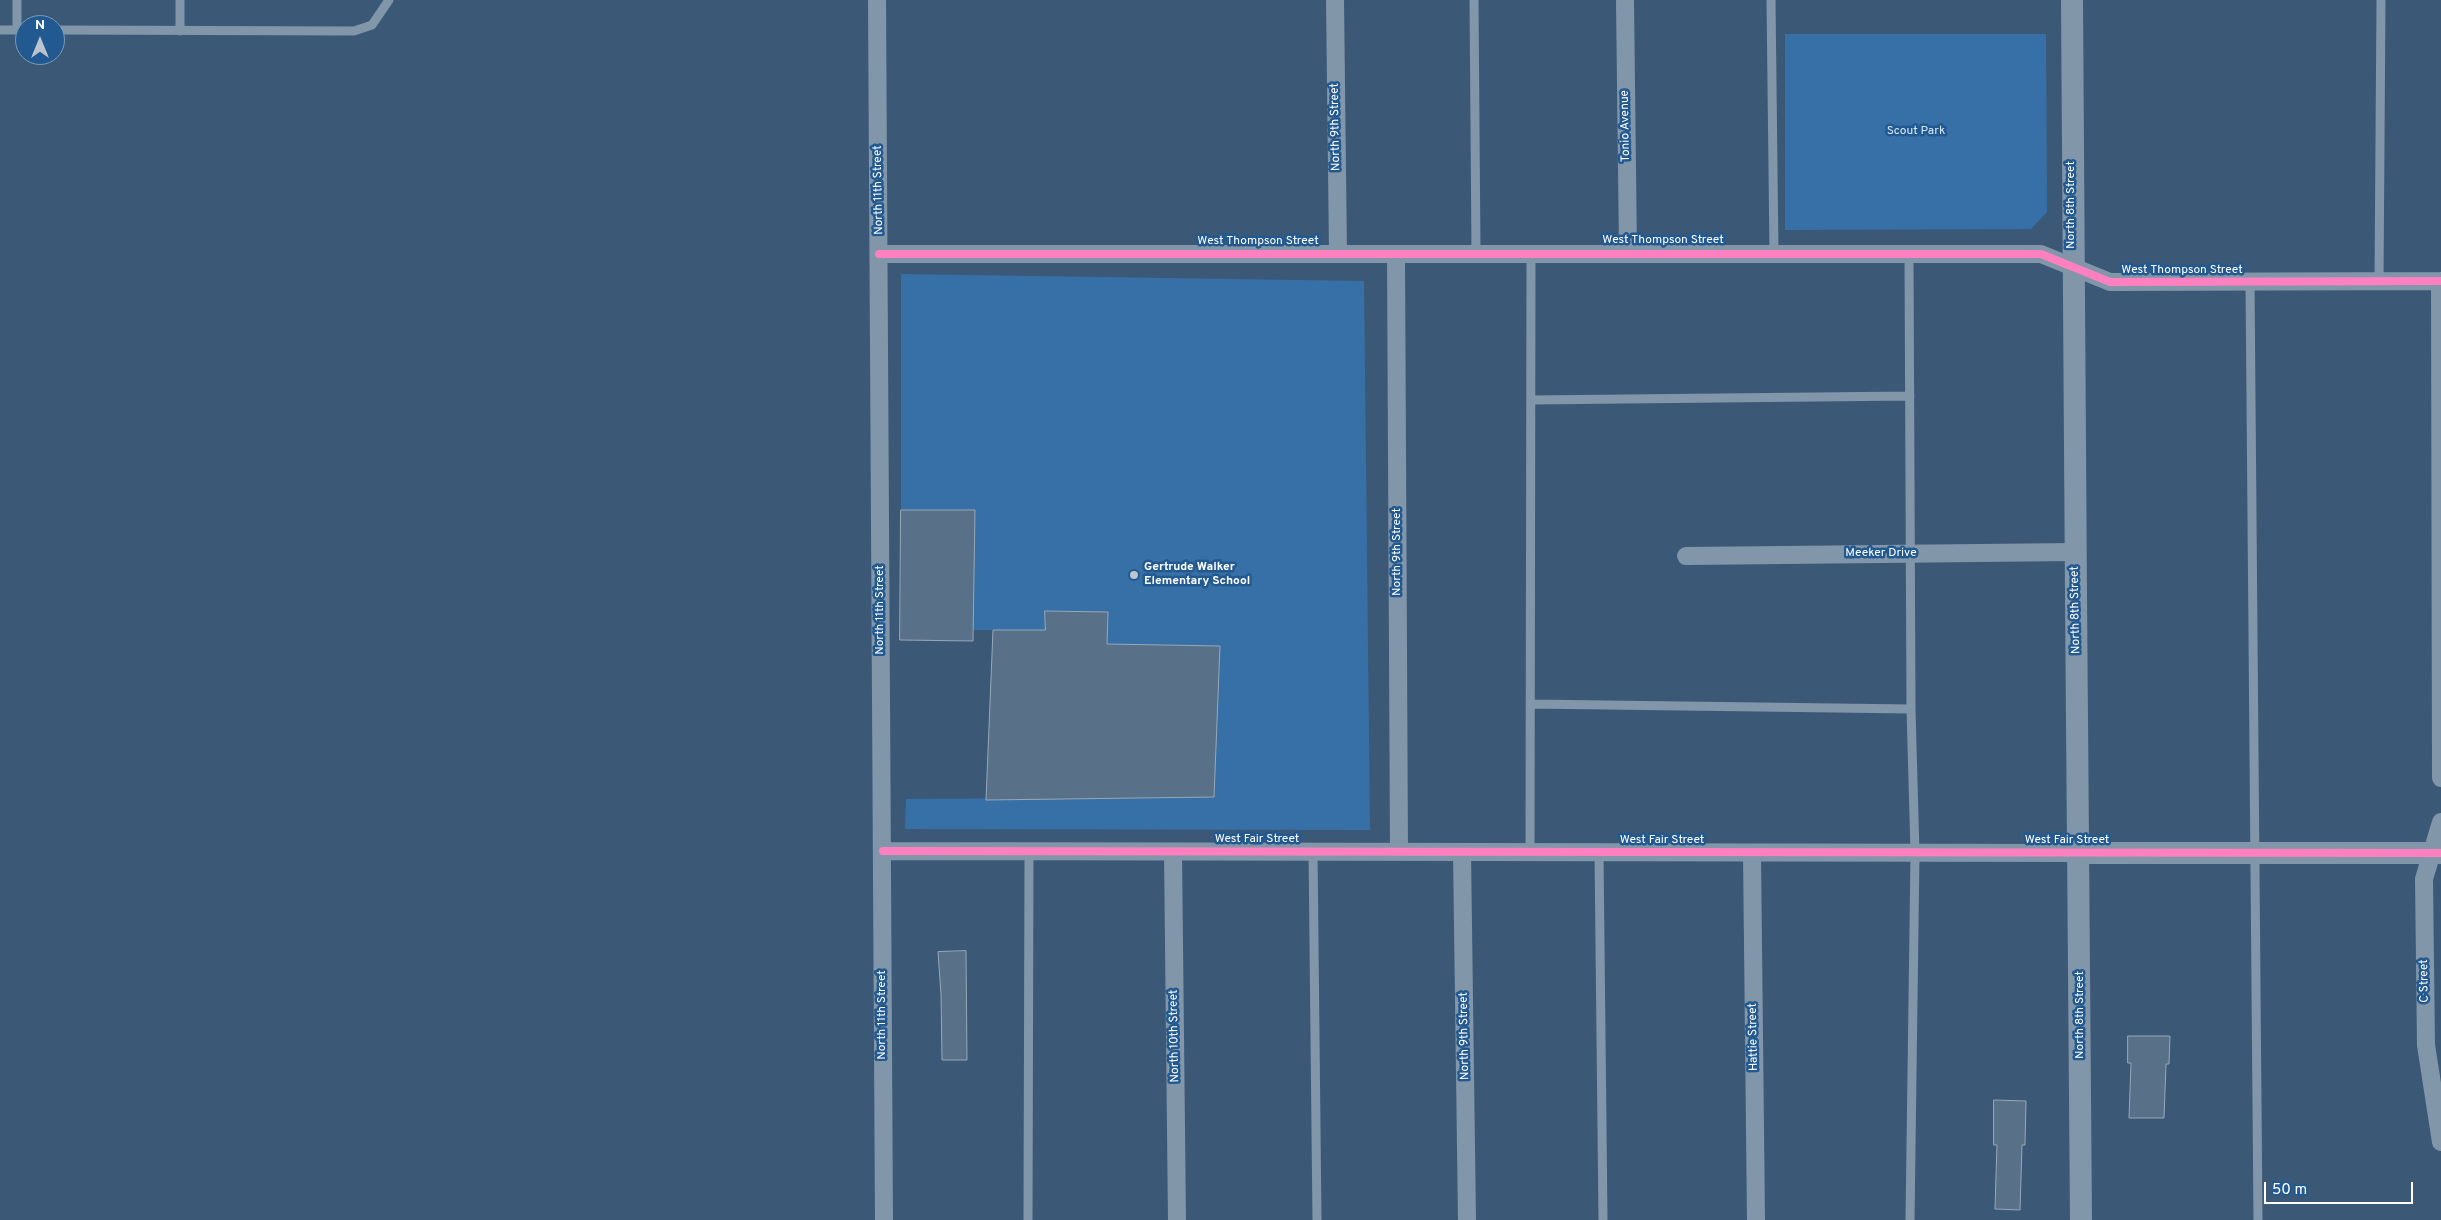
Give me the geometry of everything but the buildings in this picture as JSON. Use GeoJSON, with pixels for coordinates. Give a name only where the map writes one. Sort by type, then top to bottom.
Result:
{"type":"FeatureCollection","features":[{"type":"Feature","properties":{"kind":"street","name":"North 11th Street"},"geometry":{"type":"LineString","coordinates":[[877,0],[884,1220]]}},
{"type":"Feature","properties":{"kind":"street","name":"North 9th Street"},"geometry":{"type":"LineString","coordinates":[[1335,0],[1338,253]]}},
{"type":"Feature","properties":{"kind":"street","name":"Tonio Avenue"},"geometry":{"type":"LineString","coordinates":[[1625,0],[1628,252]]}},
{"type":"Feature","properties":{"kind":"street","name":"North 8th Street"},"geometry":{"type":"LineString","coordinates":[[2072,0],[2072,268],[2080,853],[2082,1220]]}},
{"type":"Feature","properties":{"kind":"street","name":"West Thompson Street"},"geometry":{"type":"LineString","coordinates":[[879,254],[1628,252],[2041,254],[2110,282],[2441,281]]}},
{"type":"Feature","properties":{"kind":"street","name":"North 9th Street"},"geometry":{"type":"LineString","coordinates":[[1396,254],[1399,851]]}},
{"type":"Feature","properties":{"kind":"street"},"geometry":{"type":"LineString","coordinates":[[2441,281],[2441,778]]}},
{"type":"Feature","properties":{"kind":"street","name":"Meeker Drive"},"geometry":{"type":"LineString","coordinates":[[1686,556],[2076,552]]}},
{"type":"Feature","properties":{"kind":"street","name":"C Street"},"geometry":{"type":"LineString","coordinates":[[2441,822],[2436,853],[2424,879],[2426,1045],[2441,1142]]}},
{"type":"Feature","properties":{"kind":"street","name":"West Fair Street"},"geometry":{"type":"LineString","coordinates":[[882,851],[2436,853]]}},
{"type":"Feature","properties":{"kind":"street","name":"North 10th Street"},"geometry":{"type":"LineString","coordinates":[[1173,852],[1177,1220]]}},
{"type":"Feature","properties":{"kind":"street","name":"North 9th Street"},"geometry":{"type":"LineString","coordinates":[[1462,852],[1467,1220]]}},
{"type":"Feature","properties":{"kind":"street","name":"Hattie Street"},"geometry":{"type":"LineString","coordinates":[[1752,853],[1756,1220]]}},
{"type":"Feature","properties":{"kind":"lane"},"geometry":{"type":"LineString","coordinates":[[18,0],[20,15]]}},
{"type":"Feature","properties":{"kind":"lane"},"geometry":{"type":"LineString","coordinates":[[180,0],[180,31]]}},
{"type":"Feature","properties":{"kind":"lane"},"geometry":{"type":"LineString","coordinates":[[65,30],[354,32],[372,24],[389,0]]}},
{"type":"Feature","properties":{"kind":"lane"},"geometry":{"type":"LineString","coordinates":[[1474,0],[1476,253]]}},
{"type":"Feature","properties":{"kind":"lane"},"geometry":{"type":"LineString","coordinates":[[1771,0],[1774,253]]}},
{"type":"Feature","properties":{"kind":"lane"},"geometry":{"type":"LineString","coordinates":[[2379,282],[2381,0]]}},
{"type":"Feature","properties":{"kind":"lane"},"geometry":{"type":"LineString","coordinates":[[0,30],[15,30]]}},
{"type":"Feature","properties":{"kind":"lane"},"geometry":{"type":"LineString","coordinates":[[1530,852],[1531,253]]}},
{"type":"Feature","properties":{"kind":"lane"},"geometry":{"type":"LineString","coordinates":[[1909,253],[1912,554],[1911,709],[1915,853],[1910,1220]]}},
{"type":"Feature","properties":{"kind":"lane"},"geometry":{"type":"LineString","coordinates":[[2250,282],[2258,1220]]}},
{"type":"Feature","properties":{"kind":"lane"},"geometry":{"type":"LineString","coordinates":[[1531,400],[1910,396]]}},
{"type":"Feature","properties":{"kind":"lane"},"geometry":{"type":"LineString","coordinates":[[1530,704],[1911,709]]}},
{"type":"Feature","properties":{"kind":"lane"},"geometry":{"type":"LineString","coordinates":[[1313,851],[1317,1220]]}},
{"type":"Feature","properties":{"kind":"lane"},"geometry":{"type":"LineString","coordinates":[[1028,852],[1028,1220]]}},
{"type":"Feature","properties":{"kind":"lane"},"geometry":{"type":"LineString","coordinates":[[1599,852],[1603,1220]]}},
{"type":"Feature","properties":{"kind":"green space","name":"Scout Park"},"geometry":{"type":"Polygon","coordinates":[[[1785,34],[2046,34],[2047,212],[2031,229],[1785,230],[1785,34]]]}},
{"type":"Feature","properties":{"kind":"green space","name":"Gertrude Walker Elementary School"},"geometry":{"type":"Polygon","coordinates":[[[901,274],[1364,281],[1370,830],[905,829],[906,799],[1214,797],[1219,646],[1107,644],[1108,612],[1046,611],[1045,630],[973,630],[975,510],[901,510],[901,274]]]}},
{"type":"Feature","properties":{"kind":"cycle path"},"geometry":{"type":"LineString","coordinates":[[879,254],[2041,254],[2110,282],[2441,281]]}},
{"type":"Feature","properties":{"kind":"cycle path"},"geometry":{"type":"LineString","coordinates":[[883,851],[2441,853]]}},
{"type":"Feature","properties":{"kind":"place","name":"Gertrude Walker Elementary School"},"geometry":{"type":"Point","coordinates":[1134,575]}}]}
